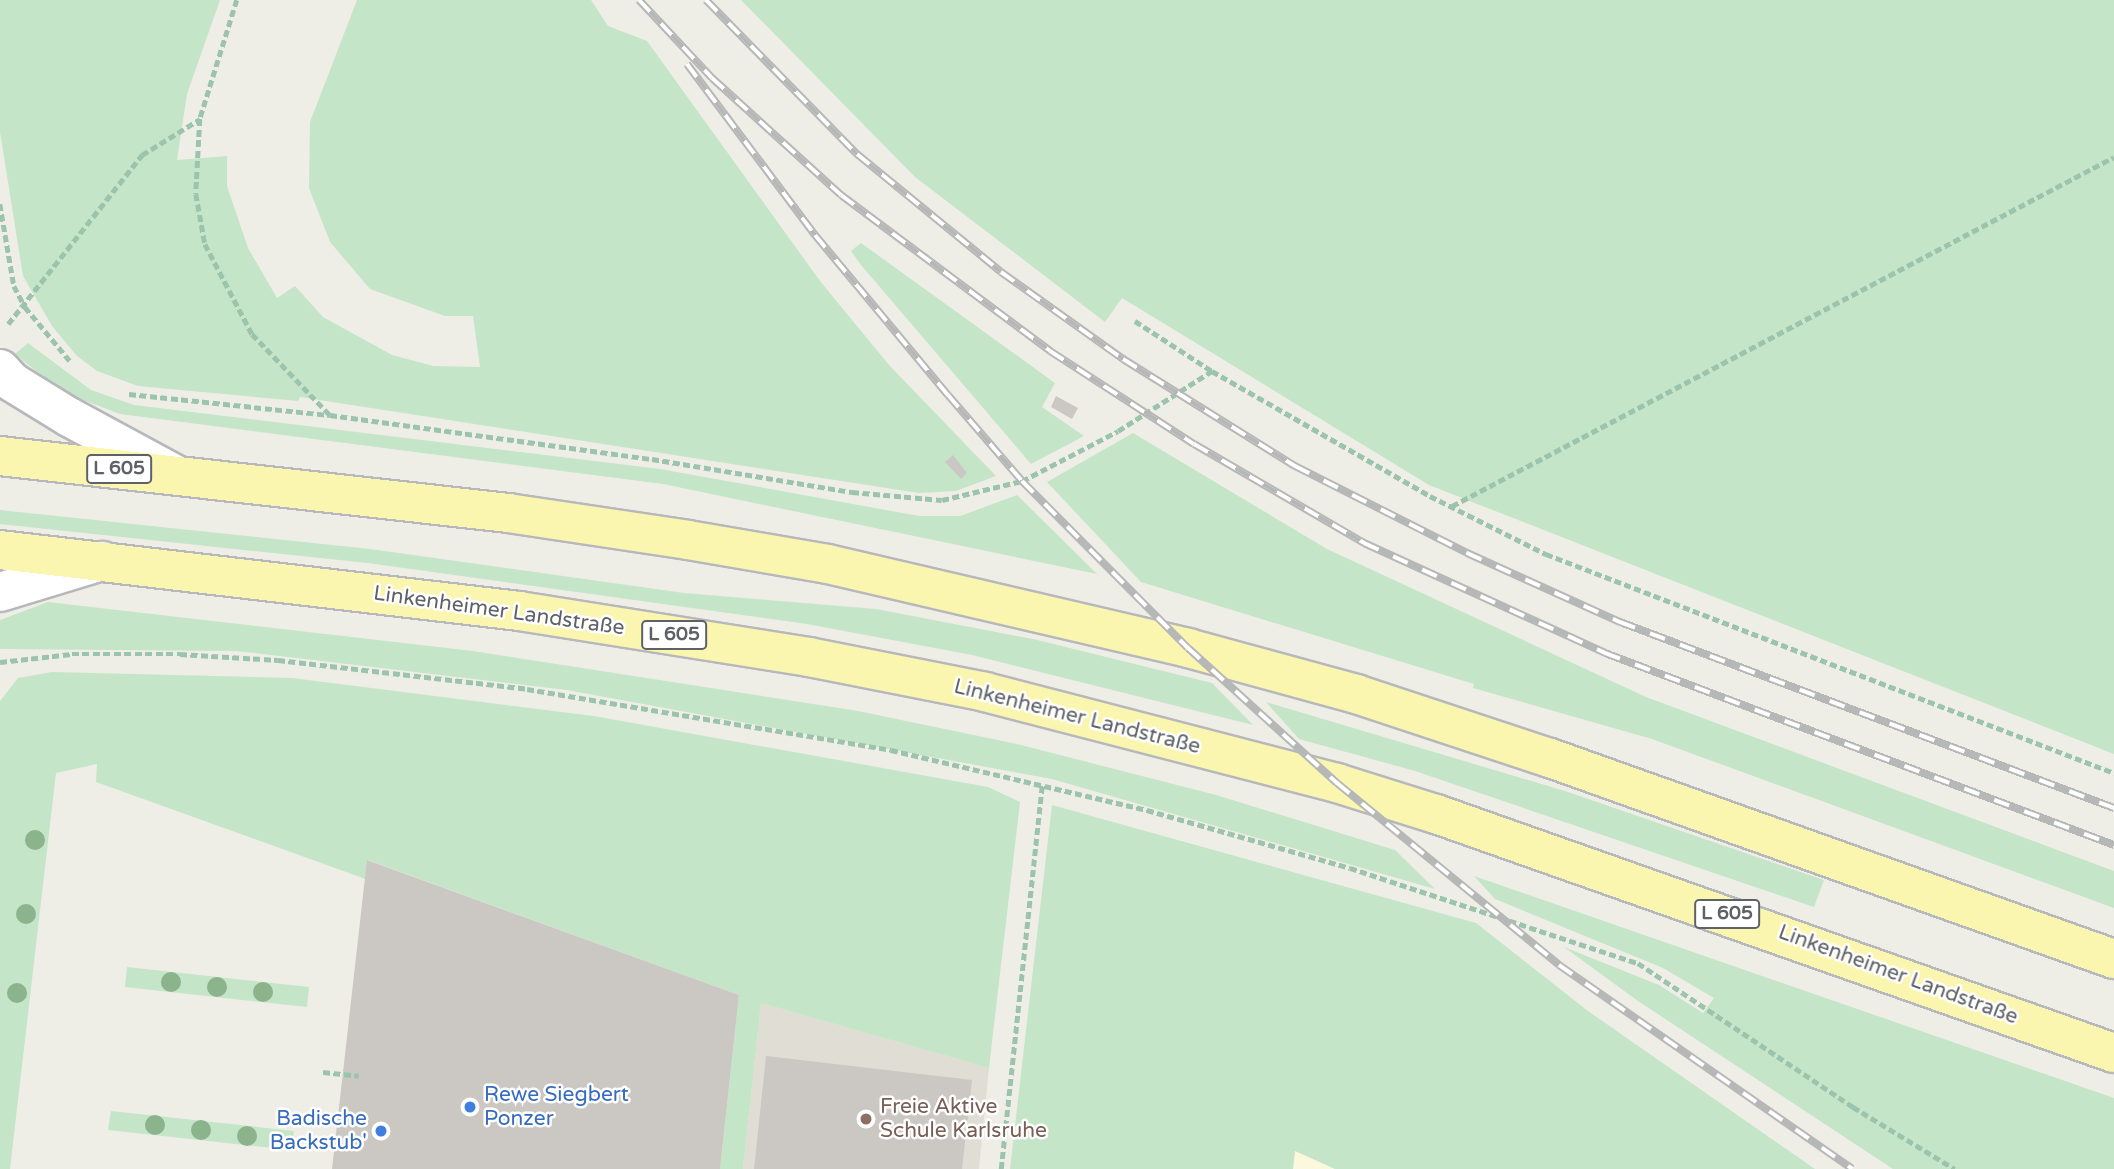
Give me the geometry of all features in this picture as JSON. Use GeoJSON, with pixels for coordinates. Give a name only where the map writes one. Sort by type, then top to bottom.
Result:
{"type":"FeatureCollection","features":[{"type":"Feature","properties":{"kind":"main road","name":"L 605"},"geometry":{"type":"LineString","coordinates":[[0,456],[508,513],[767,554],[914,583],[1188,648],[1356,694],[1563,762],[2114,958]]}},
{"type":"Feature","properties":{"kind":"main road","name":"Linkenheimer Landstraße"},"geometry":{"type":"LineString","coordinates":[[0,550],[106,560],[519,611],[809,657],[985,692],[1325,780],[1436,814],[2114,1053]]}},
{"type":"Feature","properties":{"kind":"street"},"geometry":{"type":"LineString","coordinates":[[0,369],[12,382],[69,417],[178,476]]}},
{"type":"Feature","properties":{"kind":"street"},"geometry":{"type":"LineString","coordinates":[[0,592],[106,560]]}},
{"type":"Feature","properties":{"kind":"path"},"geometry":{"type":"LineString","coordinates":[[237,0],[200,119],[196,194],[205,244],[252,334],[330,415]]}},
{"type":"Feature","properties":{"kind":"path"},"geometry":{"type":"LineString","coordinates":[[0,332],[25,307],[142,155],[200,119]]}},
{"type":"Feature","properties":{"kind":"path"},"geometry":{"type":"LineString","coordinates":[[1451,507],[2114,157]]}},
{"type":"Feature","properties":{"kind":"path"},"geometry":{"type":"LineString","coordinates":[[0,204],[14,286],[25,307],[75,366]]}},
{"type":"Feature","properties":{"kind":"path"},"geometry":{"type":"LineString","coordinates":[[1135,321],[1212,371],[1451,507],[1546,554],[2114,773]]}},
{"type":"Feature","properties":{"kind":"path"},"geometry":{"type":"LineString","coordinates":[[125,393],[330,415],[652,459],[852,492],[942,500],[1032,476],[1118,430],[1212,371]]}},
{"type":"Feature","properties":{"kind":"path"},"geometry":{"type":"LineString","coordinates":[[0,662],[72,654],[180,654],[278,660],[527,689],[891,750],[1042,784],[1350,868],[1638,963],[1853,1107],[1955,1169]]}},
{"type":"Feature","properties":{"kind":"path"},"geometry":{"type":"LineString","coordinates":[[1001,1169],[1042,784]]}},
{"type":"Feature","properties":{"kind":"path"},"geometry":{"type":"LineString","coordinates":[[323,1072],[359,1076]]}},
{"type":"Feature","properties":{"kind":"shaded area","name":"Freie Aktive Schule Karlsruhe"},"geometry":{"type":"Polygon","coordinates":[[[761,1003],[989,1068],[979,1169],[743,1169],[761,1003]]]}},
{"type":"Feature","properties":{"kind":"shaded area"},"geometry":{"type":"Polygon","coordinates":[[[1295,1150],[1335,1169],[1293,1169],[1295,1150]]]}},
{"type":"Feature","properties":{"kind":"green space"},"geometry":{"type":"Polygon","coordinates":[[[0,0],[220,0],[187,94],[177,160],[227,156],[227,186],[248,248],[277,298],[295,286],[323,317],[392,355],[433,366],[480,367],[473,316],[445,316],[370,289],[330,242],[309,188],[310,122],[357,0],[591,0],[608,26],[647,41],[820,281],[889,365],[996,476],[956,491],[919,493],[300,397],[298,401],[138,386],[97,371],[77,356],[52,326],[23,276],[0,132],[0,0]]]}},
{"type":"Feature","properties":{"kind":"green space"},"geometry":{"type":"Polygon","coordinates":[[[741,0],[2114,0],[2114,754],[1429,485],[1122,298],[1105,322],[915,177],[741,0]]]}},
{"type":"Feature","properties":{"kind":"green space"},"geometry":{"type":"Polygon","coordinates":[[[861,243],[1055,383],[1042,407],[1084,436],[1031,464],[861,265],[851,251],[861,243]]]}},
{"type":"Feature","properties":{"kind":"green space"},"geometry":{"type":"Polygon","coordinates":[[[28,343],[91,390],[134,405],[660,469],[919,516],[960,516],[1017,495],[1097,574],[663,484],[120,414],[75,397],[36,371],[15,354],[28,343]]]}},
{"type":"Feature","properties":{"kind":"green space"},"geometry":{"type":"Polygon","coordinates":[[[1133,433],[1327,549],[1646,697],[2114,871],[2114,908],[1652,739],[1473,688],[1474,684],[1141,582],[1047,482],[1133,433]]]}},
{"type":"Feature","properties":{"kind":"green space"},"geometry":{"type":"Polygon","coordinates":[[[0,510],[370,549],[684,593],[876,609],[1033,639],[1212,683],[1253,725],[972,655],[807,624],[368,563],[0,524],[0,510]]]}},
{"type":"Feature","properties":{"kind":"green space"},"geometry":{"type":"Polygon","coordinates":[[[48,602],[473,651],[858,711],[1021,745],[1216,795],[1395,850],[1435,889],[1052,779],[567,690],[236,651],[0,649],[0,620],[48,602]]]}},
{"type":"Feature","properties":{"kind":"green space"},"geometry":{"type":"Polygon","coordinates":[[[52,672],[292,678],[594,716],[988,787],[1020,802],[989,1068],[761,1003],[743,1169],[720,1169],[739,995],[368,860],[365,879],[96,782],[97,764],[56,773],[10,1169],[0,1169],[0,701],[18,678],[52,672]]]}},
{"type":"Feature","properties":{"kind":"green space"},"geometry":{"type":"Polygon","coordinates":[[[1266,702],[1565,791],[1824,880],[1814,907],[1415,771],[1299,739],[1266,702]]]}},
{"type":"Feature","properties":{"kind":"green space"},"geometry":{"type":"Polygon","coordinates":[[[1052,805],[1476,923],[1588,1011],[1815,1169],[1335,1169],[1295,1151],[1293,1169],[1010,1169],[1052,805]]]}},
{"type":"Feature","properties":{"kind":"green space"},"geometry":{"type":"Polygon","coordinates":[[[1474,876],[2114,1098],[2114,1169],[1893,1169],[1638,1001],[1564,947],[1659,985],[1703,1013],[1714,998],[1663,968],[1495,899],[1474,876]]]}},
{"type":"Feature","properties":{"kind":"green space"},"geometry":{"type":"Polygon","coordinates":[[[127,967],[309,987],[307,1007],[125,987],[127,967]]]}},
{"type":"Feature","properties":{"kind":"green space"},"geometry":{"type":"Polygon","coordinates":[[[111,1111],[294,1131],[291,1150],[108,1130],[111,1111]]]}},
{"type":"Feature","properties":{"kind":"building"},"geometry":{"type":"Polygon","coordinates":[[[1056,396],[1078,408],[1072,419],[1051,407],[1056,396]]]}},
{"type":"Feature","properties":{"kind":"building"},"geometry":{"type":"Polygon","coordinates":[[[953,455],[967,473],[961,479],[945,462],[953,455]]]}},
{"type":"Feature","properties":{"kind":"building"},"geometry":{"type":"Polygon","coordinates":[[[367,860],[739,995],[720,1169],[332,1169],[367,860]]]}},
{"type":"Feature","properties":{"kind":"building","name":"Freie Aktive Schule Karlsruhe"},"geometry":{"type":"Polygon","coordinates":[[[766,1056],[972,1080],[962,1169],[754,1169],[766,1056]]]}},
{"type":"Feature","properties":{"kind":"railway"},"geometry":{"type":"LineString","coordinates":[[639,0],[712,78],[841,195],[1050,351],[1194,444],[1364,543],[1605,653],[2114,845]]}},
{"type":"Feature","properties":{"kind":"railway"},"geometry":{"type":"LineString","coordinates":[[706,0],[857,154],[1001,272],[1123,359],[1295,466],[1467,553],[1620,622],[2114,808]]}},
{"type":"Feature","properties":{"kind":"railway"},"geometry":{"type":"LineString","coordinates":[[687,64],[815,235],[948,395],[1022,481],[1188,648],[1337,783],[1559,965],[1852,1169]]}},
{"type":"Feature","properties":{"kind":"place","name":"Rewe Siegbert Ponzer"},"geometry":{"type":"Point","coordinates":[470,1107]}},
{"type":"Feature","properties":{"kind":"place","name":"Freie Aktive Schule Karlsruhe"},"geometry":{"type":"Point","coordinates":[866,1119]}},
{"type":"Feature","properties":{"kind":"place","name":"Badische Backstub'"},"geometry":{"type":"Point","coordinates":[381,1131]}}]}
